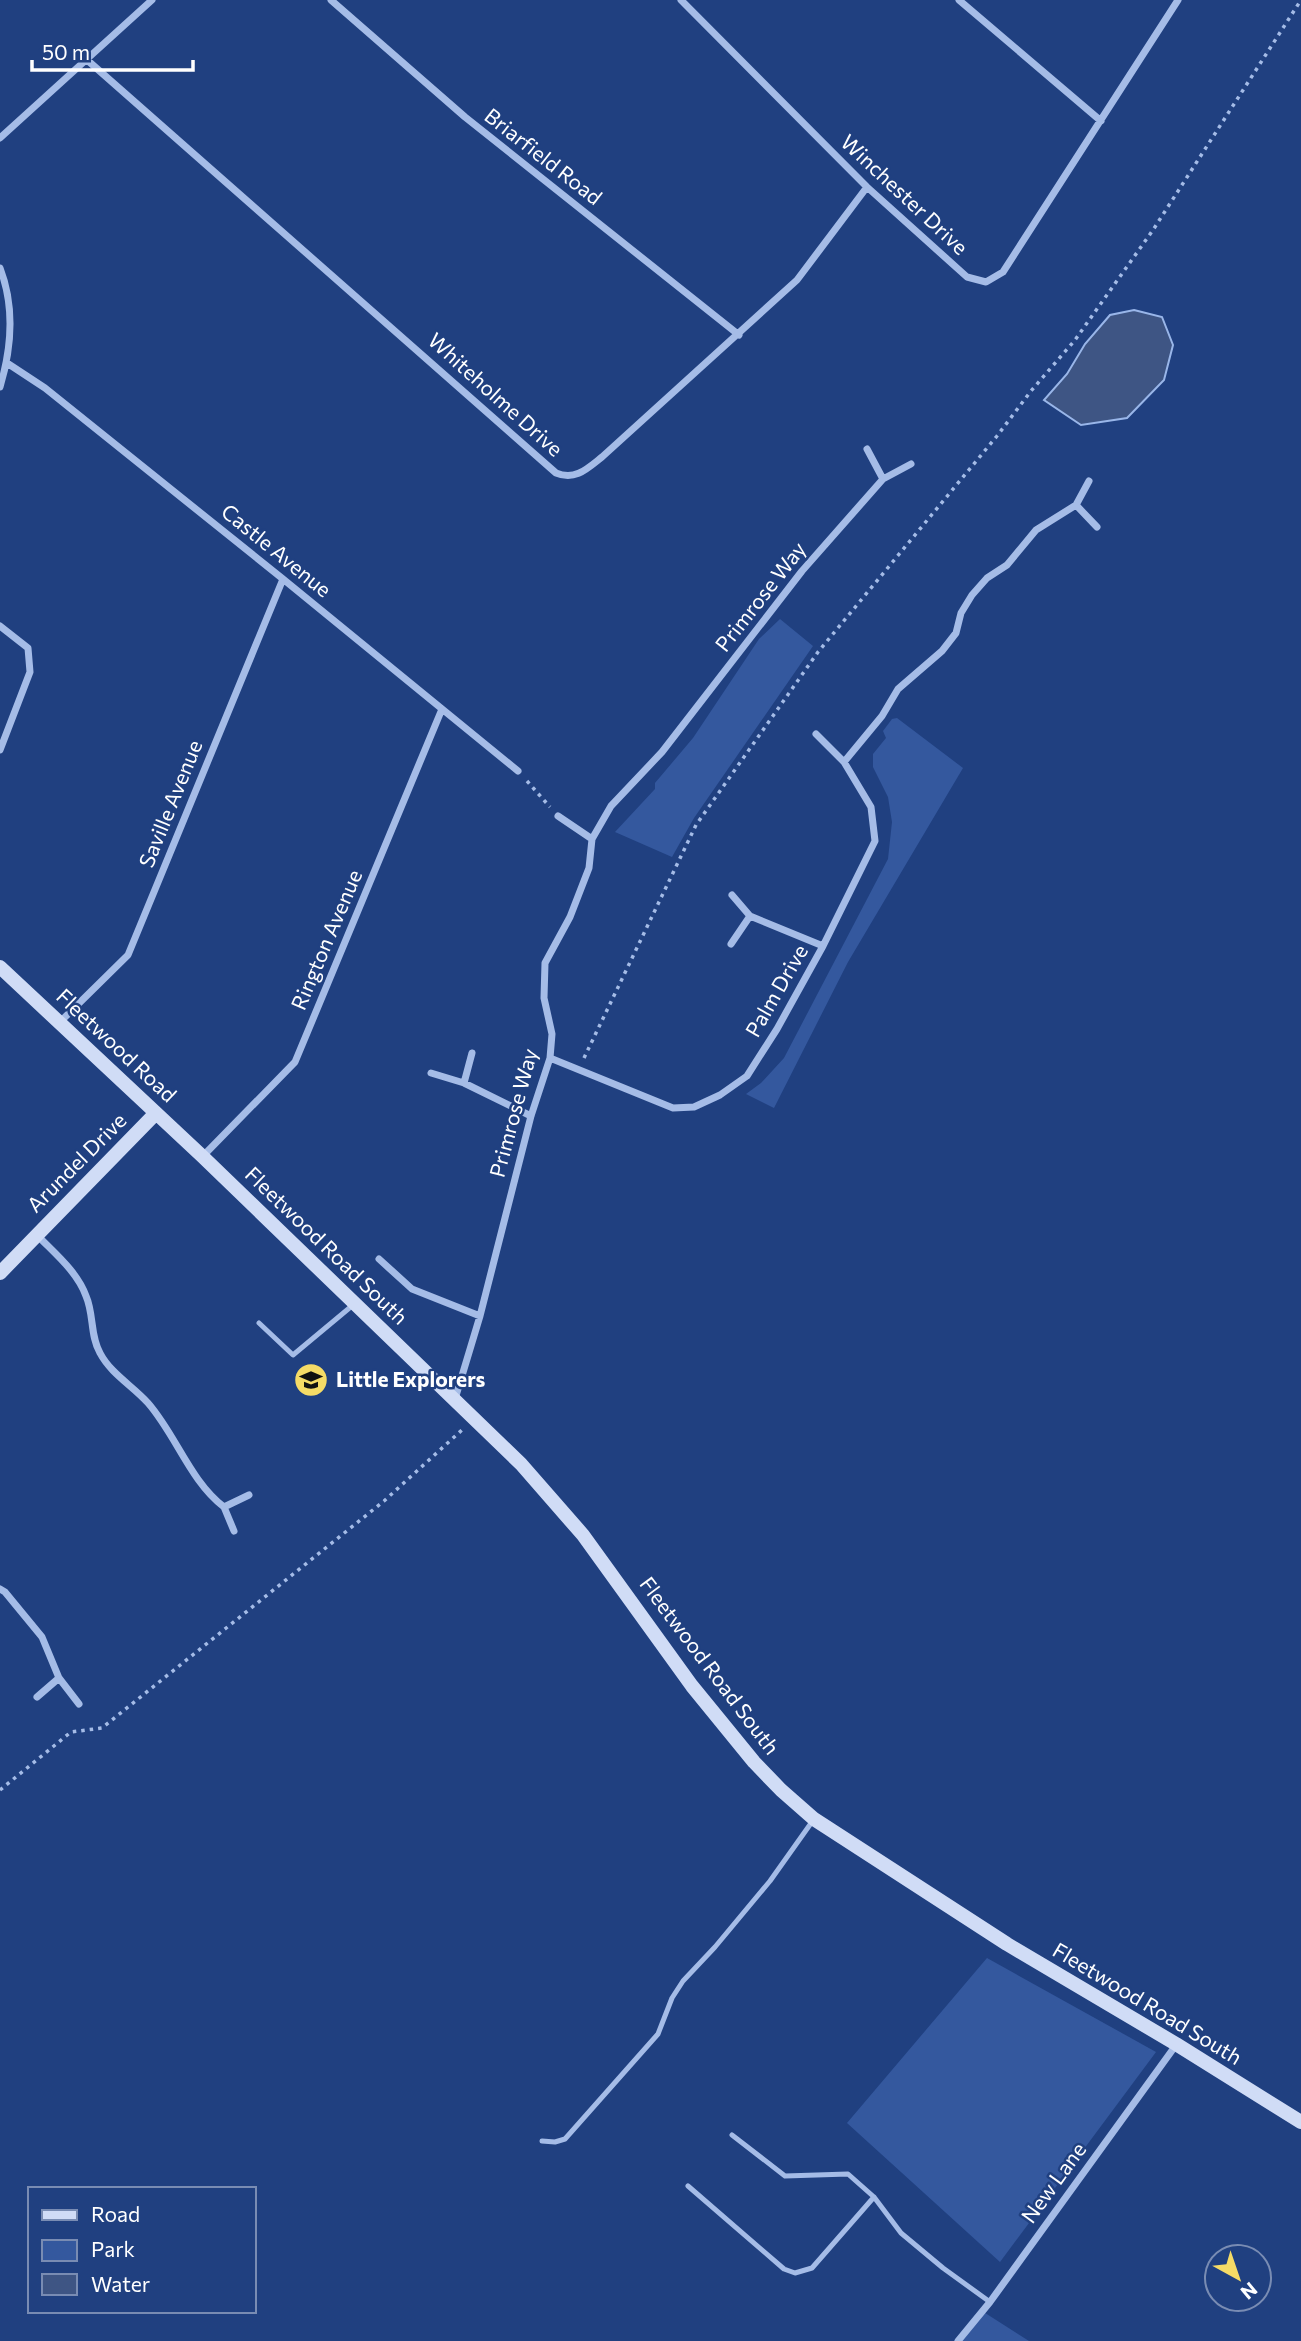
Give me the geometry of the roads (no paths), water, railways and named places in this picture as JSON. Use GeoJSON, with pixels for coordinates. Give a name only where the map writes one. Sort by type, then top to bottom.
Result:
{"type":"FeatureCollection","features":[{"type":"Feature","properties":{"kind":"main road","name":"Fleetwood Road"},"geometry":{"type":"LineString","coordinates":[[0,967],[202,1156]]}},
{"type":"Feature","properties":{"kind":"main road","name":"Arundel Drive"},"geometry":{"type":"LineString","coordinates":[[0,1273],[156,1113]]}},
{"type":"Feature","properties":{"kind":"main road","name":"Fleetwood Road South"},"geometry":{"type":"LineString","coordinates":[[202,1156],[312,1265],[522,1464],[583,1535],[692,1686],[754,1762],[781,1790],[814,1819],[1007,1944],[1301,2122]]}},
{"type":"Feature","properties":{"kind":"street"},"geometry":{"type":"LineString","coordinates":[[0,138],[152,0]]}},
{"type":"Feature","properties":{"kind":"street","name":"Winchester Drive"},"geometry":{"type":"LineString","coordinates":[[681,0],[867,187],[967,277],[986,282],[1003,272],[1178,0]]}},
{"type":"Feature","properties":{"kind":"street"},"geometry":{"type":"LineString","coordinates":[[959,0],[1101,121]]}},
{"type":"Feature","properties":{"kind":"street","name":"Briarfield Road"},"geometry":{"type":"LineString","coordinates":[[333,1],[465,117],[739,335]]}},
{"type":"Feature","properties":{"kind":"street","name":"Whiteholme Drive"},"geometry":{"type":"LineString","coordinates":[[86,59],[556,473],[566,477],[581,474],[602,457],[797,280],[867,187]]}},
{"type":"Feature","properties":{"kind":"street"},"geometry":{"type":"LineString","coordinates":[[0,268],[12,307],[7,363],[0,387]]}},
{"type":"Feature","properties":{"kind":"street","name":"Castle Avenue"},"geometry":{"type":"LineString","coordinates":[[7,363],[46,388],[518,771]]}},
{"type":"Feature","properties":{"kind":"street"},"geometry":{"type":"LineString","coordinates":[[867,449],[883,478]]}},
{"type":"Feature","properties":{"kind":"street","name":"Primrose Way"},"geometry":{"type":"LineString","coordinates":[[455,1399],[480,1316],[531,1116],[550,1058],[552,1034],[544,998],[545,962],[570,917],[589,869],[592,839],[611,806],[662,752],[802,570],[883,478],[911,464]]}},
{"type":"Feature","properties":{"kind":"street"},"geometry":{"type":"LineString","coordinates":[[844,762],[882,716],[898,689],[942,651],[956,633],[961,613],[986,578],[1007,565],[1036,530],[1076,505],[1089,481]]}},
{"type":"Feature","properties":{"kind":"street"},"geometry":{"type":"LineString","coordinates":[[1076,505],[1097,527]]}},
{"type":"Feature","properties":{"kind":"street","name":"Saville Avenue"},"geometry":{"type":"LineString","coordinates":[[60,1022],[128,955],[283,579]]}},
{"type":"Feature","properties":{"kind":"street"},"geometry":{"type":"LineString","coordinates":[[0,626],[28,648],[30,672],[0,750]]}},
{"type":"Feature","properties":{"kind":"street","name":"Rington Avenue"},"geometry":{"type":"LineString","coordinates":[[202,1156],[295,1062],[442,709]]}},
{"type":"Feature","properties":{"kind":"street","name":"Palm Drive"},"geometry":{"type":"LineString","coordinates":[[550,1058],[673,1108],[694,1107],[720,1095],[747,1076],[777,1029],[875,841],[871,807],[844,762],[816,734]]}},
{"type":"Feature","properties":{"kind":"street"},"geometry":{"type":"LineString","coordinates":[[558,816],[592,839]]}},
{"type":"Feature","properties":{"kind":"street"},"geometry":{"type":"LineString","coordinates":[[732,895],[750,916],[822,946]]}},
{"type":"Feature","properties":{"kind":"street"},"geometry":{"type":"LineString","coordinates":[[731,944],[750,916]]}},
{"type":"Feature","properties":{"kind":"street"},"geometry":{"type":"LineString","coordinates":[[464,1083],[472,1053]]}},
{"type":"Feature","properties":{"kind":"street"},"geometry":{"type":"LineString","coordinates":[[431,1073],[464,1083],[531,1116]]}},
{"type":"Feature","properties":{"kind":"street"},"geometry":{"type":"LineString","coordinates":[[36,1234],[75,1275],[87,1297],[99,1353],[116,1374],[147,1402],[167,1427],[207,1492],[224,1507],[234,1531]]}},
{"type":"Feature","properties":{"kind":"street"},"geometry":{"type":"LineString","coordinates":[[379,1259],[412,1289],[480,1316]]}},
{"type":"Feature","properties":{"kind":"street"},"geometry":{"type":"LineString","coordinates":[[224,1507],[248,1495]]}},
{"type":"Feature","properties":{"kind":"street"},"geometry":{"type":"LineString","coordinates":[[0,1589],[42,1637],[59,1678],[79,1704]]}},
{"type":"Feature","properties":{"kind":"street"},"geometry":{"type":"LineString","coordinates":[[37,1697],[59,1678]]}},
{"type":"Feature","properties":{"kind":"street","name":"New Lane"},"geometry":{"type":"LineString","coordinates":[[958,2341],[990,2302],[1176,2044]]}},
{"type":"Feature","properties":{"kind":"lane"},"geometry":{"type":"LineString","coordinates":[[259,1323],[293,1355],[355,1303]]}},
{"type":"Feature","properties":{"kind":"lane"},"geometry":{"type":"LineString","coordinates":[[542,2141],[555,2143],[565,2139],[658,2034],[672,1998],[683,1981],[770,1881],[814,1819]]}},
{"type":"Feature","properties":{"kind":"lane"},"geometry":{"type":"LineString","coordinates":[[732,2135],[785,2176],[848,2174],[874,2197],[901,2232],[943,2268],[990,2302]]}},
{"type":"Feature","properties":{"kind":"lane"},"geometry":{"type":"LineString","coordinates":[[688,2186],[784,2269],[795,2273],[812,2268],[874,2197]]}},
{"type":"Feature","properties":{"kind":"water"},"geometry":{"type":"Polygon","coordinates":[[[1134,310],[1162,317],[1173,345],[1164,380],[1127,418],[1081,425],[1044,400],[1067,374],[1085,344],[1110,315],[1134,310]]]}},
{"type":"Feature","properties":{"kind":"place","name":"Little Explorers"},"geometry":{"type":"Point","coordinates":[311,1380]}}]}
